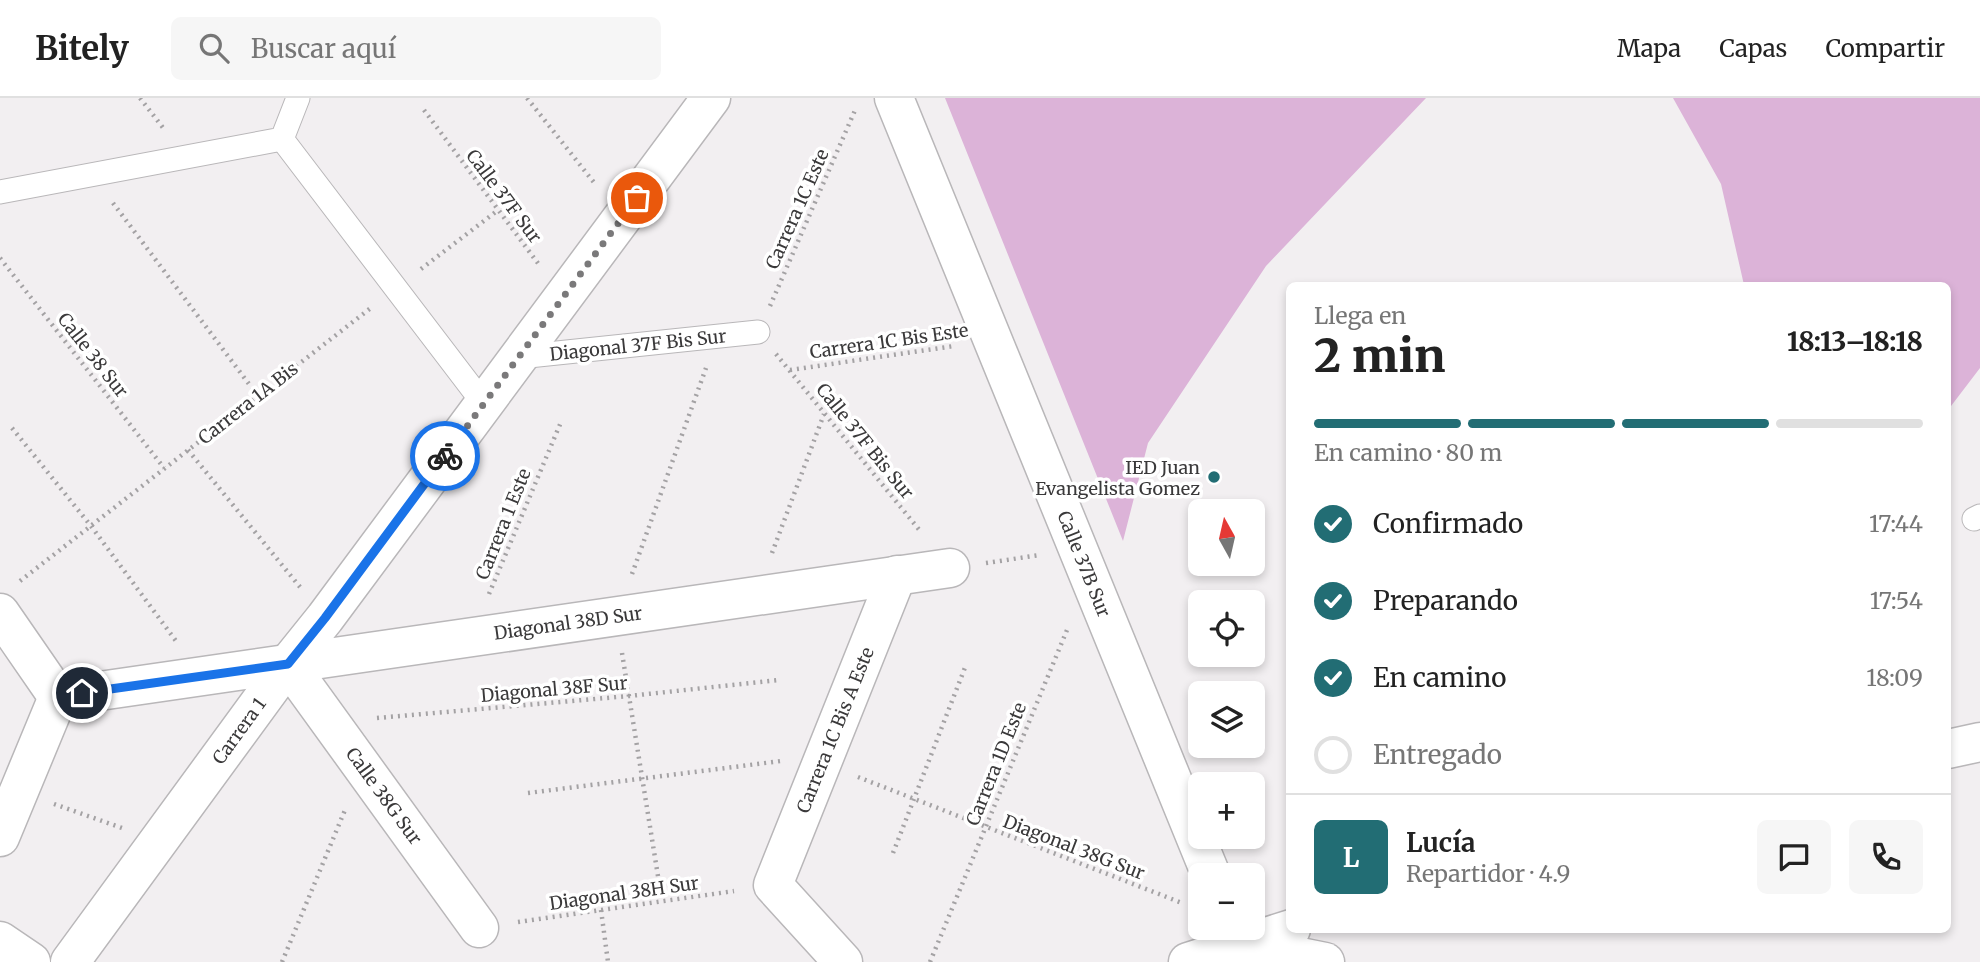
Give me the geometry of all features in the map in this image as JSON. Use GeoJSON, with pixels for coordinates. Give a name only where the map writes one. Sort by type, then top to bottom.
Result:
{"type":"FeatureCollection","features":[{"type":"Feature","properties":{"kind":"street","name":"Carrera 1"},"geometry":{"type":"LineString","coordinates":[[69,962],[711,98]]}},
{"type":"Feature","properties":{"kind":"street","name":"Calle 37B Sur"},"geometry":{"type":"LineString","coordinates":[[894,98],[1206,863]]}},
{"type":"Feature","properties":{"kind":"street","name":"Diagonal 38D Sur"},"geometry":{"type":"LineString","coordinates":[[58,697],[950,568]]}},
{"type":"Feature","properties":{"kind":"street","name":"Carrera 1C Bis A Este"},"geometry":{"type":"LineString","coordinates":[[773,885],[897,575]]}},
{"type":"Feature","properties":{"kind":"street"},"geometry":{"type":"LineString","coordinates":[[0,837],[58,697],[5,601]]}},
{"type":"Feature","properties":{"kind":"street","name":"Calle 38G Sur"},"geometry":{"type":"LineString","coordinates":[[288,664],[479,928]]}},
{"type":"Feature","properties":{"kind":"street"},"geometry":{"type":"LineString","coordinates":[[1951,748],[1980,743]]}},
{"type":"Feature","properties":{"kind":"street"},"geometry":{"type":"LineString","coordinates":[[773,885],[843,962]]}},
{"type":"Feature","properties":{"kind":"street"},"geometry":{"type":"LineString","coordinates":[[1265,932],[1286,930]]}},
{"type":"Feature","properties":{"kind":"street"},"geometry":{"type":"LineString","coordinates":[[1188,962],[1229,940]]}},
{"type":"Feature","properties":{"kind":"street"},"geometry":{"type":"LineString","coordinates":[[1250,940],[1325,962]]}},
{"type":"Feature","properties":{"kind":"street"},"geometry":{"type":"LineString","coordinates":[[0,941],[32,962]]}},
{"type":"Feature","properties":{"kind":"lane"},"geometry":{"type":"LineString","coordinates":[[282,139],[298,98]]}},
{"type":"Feature","properties":{"kind":"lane"},"geometry":{"type":"LineString","coordinates":[[0,192],[282,139]]}},
{"type":"Feature","properties":{"kind":"lane"},"geometry":{"type":"LineString","coordinates":[[282,139],[484,404]]}},
{"type":"Feature","properties":{"kind":"lane","name":"Diagonal 37F Bis Sur"},"geometry":{"type":"LineString","coordinates":[[519,357],[758,332]]}},
{"type":"Feature","properties":{"kind":"path"},"geometry":{"type":"LineString","coordinates":[[527,98],[622,218]]}},
{"type":"Feature","properties":{"kind":"path","name":"Carrera 1C Este"},"geometry":{"type":"LineString","coordinates":[[758,332],[861,98]]}},
{"type":"Feature","properties":{"kind":"path","name":"Calle 37F Sur"},"geometry":{"type":"LineString","coordinates":[[424,110],[564,297]]}},
{"type":"Feature","properties":{"kind":"path"},"geometry":{"type":"LineString","coordinates":[[91,174],[258,396]]}},
{"type":"Feature","properties":{"kind":"path","name":"Carrera 1A Bis"},"geometry":{"type":"LineString","coordinates":[[5,601],[91,526],[164,468],[497,211]]}},
{"type":"Feature","properties":{"kind":"path","name":"Calle 38 Sur"},"geometry":{"type":"LineString","coordinates":[[0,258],[164,468]]}},
{"type":"Feature","properties":{"kind":"path","name":"Calle 37F Bis Sur"},"geometry":{"type":"LineString","coordinates":[[758,332],[950,568]]}},
{"type":"Feature","properties":{"kind":"path","name":"Carrera 1C Bis Este"},"geometry":{"type":"LineString","coordinates":[[789,370],[993,340]]}},
{"type":"Feature","properties":{"kind":"path"},"geometry":{"type":"LineString","coordinates":[[755,596],[824,413]]}},
{"type":"Feature","properties":{"kind":"path","name":"Carrera 1 Este"},"geometry":{"type":"LineString","coordinates":[[471,637],[561,422]]}},
{"type":"Feature","properties":{"kind":"path"},"geometry":{"type":"LineString","coordinates":[[12,428],[91,526],[201,676]]}},
{"type":"Feature","properties":{"kind":"path"},"geometry":{"type":"LineString","coordinates":[[188,450],[325,618]]}},
{"type":"Feature","properties":{"kind":"path"},"geometry":{"type":"LineString","coordinates":[[950,568],[1084,563]]}},
{"type":"Feature","properties":{"kind":"path","name":"Carrera 1D Este"},"geometry":{"type":"LineString","coordinates":[[930,962],[985,827],[1084,563]]}},
{"type":"Feature","properties":{"kind":"path"},"geometry":{"type":"LineString","coordinates":[[893,853],[966,665]]}},
{"type":"Feature","properties":{"kind":"path","name":"Diagonal 38F Sur"},"geometry":{"type":"LineString","coordinates":[[331,722],[778,680]]}},
{"type":"Feature","properties":{"kind":"path","name":"Diagonal 38G Sur"},"geometry":{"type":"LineString","coordinates":[[528,793],[822,759],[985,827],[1188,905]]}},
{"type":"Feature","properties":{"kind":"path"},"geometry":{"type":"LineString","coordinates":[[282,962],[363,767]]}},
{"type":"Feature","properties":{"kind":"path"},"geometry":{"type":"LineString","coordinates":[[19,791],[159,841]]}},
{"type":"Feature","properties":{"kind":"path","name":"Diagonal 38H Sur"},"geometry":{"type":"LineString","coordinates":[[479,928],[773,885]]}},
{"type":"Feature","properties":{"kind":"path"},"geometry":{"type":"LineString","coordinates":[[601,910],[608,962]]}},
{"type":"Feature","properties":{"kind":"shaded area"},"geometry":{"type":"Polygon","coordinates":[[[945,98],[1426,98],[1266,266],[1148,443],[1123,541],[945,98]]]}},
{"type":"Feature","properties":{"kind":"shaded area"},"geometry":{"type":"Polygon","coordinates":[[[1673,98],[1980,98],[1980,368],[1951,406],[1951,282],[1743,282],[1721,184],[1673,98]]]}},
{"type":"Feature","properties":{"kind":"way so far"},"geometry":{"type":"LineString","coordinates":[[445,456],[637,198]]}},
{"type":"Feature","properties":{"kind":"place","name":"IED Juan Evangelista Gomez"},"geometry":{"type":"Point","coordinates":[1214,477]}},
{"type":"Feature","properties":{"kind":"route"},"geometry":{"type":"LineString","coordinates":[[82,693],[288,664],[445,456]]}}]}
